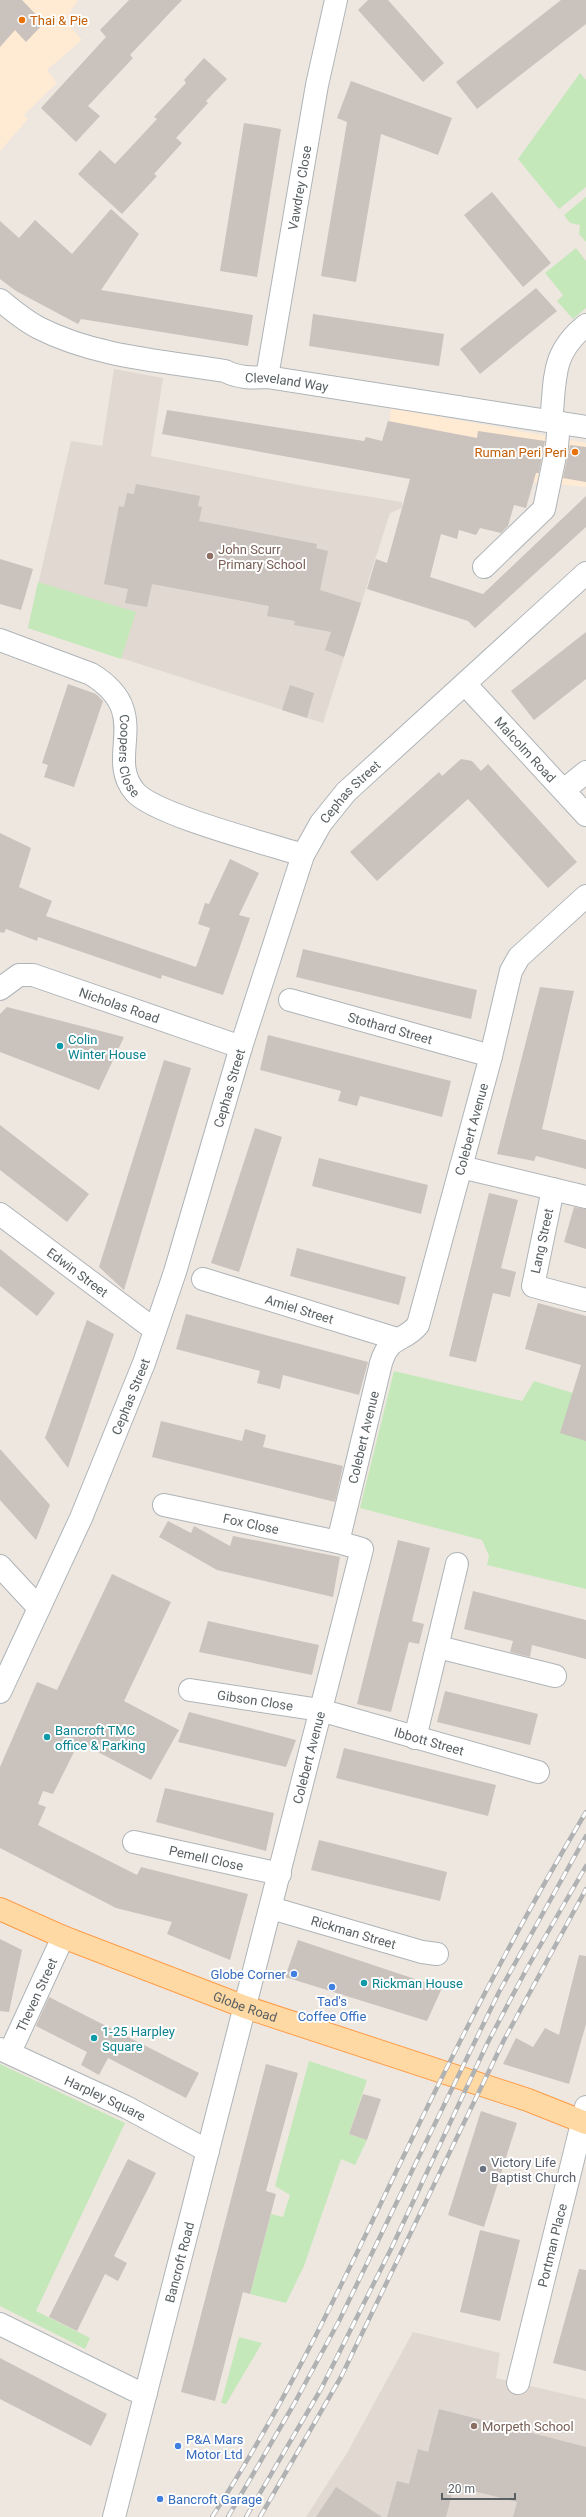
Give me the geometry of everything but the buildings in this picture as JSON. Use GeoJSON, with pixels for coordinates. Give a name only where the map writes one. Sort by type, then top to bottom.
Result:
{"type":"FeatureCollection","features":[{"type":"Feature","properties":{"kind":"main road","name":"Globe Road"},"geometry":{"type":"LineString","coordinates":[[0,1909],[63,1937],[245,2007],[528,2100],[585,2117]]}},
{"type":"Feature","properties":{"kind":"street","name":"Vawdrey Close"},"geometry":{"type":"LineString","coordinates":[[267,377],[321,65],[336,0]]}},
{"type":"Feature","properties":{"kind":"street","name":"Cleveland Way"},"geometry":{"type":"LineString","coordinates":[[0,300],[38,328],[84,347],[225,371],[232,375],[252,378],[267,377],[586,427]]}},
{"type":"Feature","properties":{"kind":"street"},"geometry":{"type":"LineString","coordinates":[[484,567],[544,510],[557,446],[555,422],[558,361],[564,347],[586,325]]}},
{"type":"Feature","properties":{"kind":"street","name":"Cephas Street"},"geometry":{"type":"LineString","coordinates":[[0,1692],[94,1489],[144,1363],[177,1265],[241,1048],[303,855],[321,822],[346,792],[586,572]]}},
{"type":"Feature","properties":{"kind":"street","name":"Coopers Close"},"geometry":{"type":"LineString","coordinates":[[0,640],[91,674],[104,682],[116,695],[123,708],[126,726],[124,769],[128,782],[135,793],[147,801],[180,816],[303,855]]}},
{"type":"Feature","properties":{"kind":"street","name":"Malcolm Road"},"geometry":{"type":"LineString","coordinates":[[465,684],[586,815]]}},
{"type":"Feature","properties":{"kind":"street"},"geometry":{"type":"LineString","coordinates":[[564,790],[586,772]]}},
{"type":"Feature","properties":{"kind":"street","name":"Colebert Avenue"},"geometry":{"type":"LineString","coordinates":[[245,2007],[362,1549],[338,1542],[381,1363],[386,1349],[396,1339],[412,1332],[418,1325],[491,1056],[511,971],[519,957],[586,896]]}},
{"type":"Feature","properties":{"kind":"street","name":"Nicholas Road"},"geometry":{"type":"LineString","coordinates":[[0,989],[19,975],[33,975],[241,1048]]}},
{"type":"Feature","properties":{"kind":"street","name":"Stothard Street"},"geometry":{"type":"LineString","coordinates":[[290,1000],[491,1056]]}},
{"type":"Feature","properties":{"kind":"street"},"geometry":{"type":"LineString","coordinates":[[461,1167],[586,1197]]}},
{"type":"Feature","properties":{"kind":"street","name":"Lang Street"},"geometry":{"type":"LineString","coordinates":[[553,1189],[533,1286],[586,1300]]}},
{"type":"Feature","properties":{"kind":"street","name":"Edwin Street"},"geometry":{"type":"LineString","coordinates":[[0,1214],[155,1330]]}},
{"type":"Feature","properties":{"kind":"street","name":"Amiel Street"},"geometry":{"type":"LineString","coordinates":[[203,1279],[396,1339]]}},
{"type":"Feature","properties":{"kind":"street","name":"Fox Close"},"geometry":{"type":"LineString","coordinates":[[164,1504],[338,1542]]}},
{"type":"Feature","properties":{"kind":"street"},"geometry":{"type":"LineString","coordinates":[[414,1738],[438,1647],[457,1564]]}},
{"type":"Feature","properties":{"kind":"street"},"geometry":{"type":"LineString","coordinates":[[0,1566],[39,1608]]}},
{"type":"Feature","properties":{"kind":"street"},"geometry":{"type":"LineString","coordinates":[[438,1647],[555,1676]]}},
{"type":"Feature","properties":{"kind":"street","name":"Gibson Close"},"geometry":{"type":"LineString","coordinates":[[190,1690],[320,1710]]}},
{"type":"Feature","properties":{"kind":"street","name":"Ibbott Street"},"geometry":{"type":"LineString","coordinates":[[320,1710],[414,1738],[538,1772]]}},
{"type":"Feature","properties":{"kind":"street","name":"Pemell Close"},"geometry":{"type":"LineString","coordinates":[[134,1842],[280,1874]]}},
{"type":"Feature","properties":{"kind":"street","name":"Rickman Street"},"geometry":{"type":"LineString","coordinates":[[271,1908],[422,1952],[437,1954]]}},
{"type":"Feature","properties":{"kind":"street","name":"Theven Street"},"geometry":{"type":"LineString","coordinates":[[5,2050],[63,1937]]}},
{"type":"Feature","properties":{"kind":"street","name":"Bancroft Road"},"geometry":{"type":"LineString","coordinates":[[114,2517],[245,2007]]}},
{"type":"Feature","properties":{"kind":"street","name":"Harpley Square"},"geometry":{"type":"LineString","coordinates":[[5,2050],[126,2107],[208,2151]]}},
{"type":"Feature","properties":{"kind":"street","name":"Portman Place"},"geometry":{"type":"LineString","coordinates":[[518,2383],[585,2117]]}},
{"type":"Feature","properties":{"kind":"street"},"geometry":{"type":"LineString","coordinates":[[0,2324],[134,2390],[146,2393]]}},
{"type":"Feature","properties":{"kind":"shaded area"},"geometry":{"type":"Polygon","coordinates":[[[0,0],[78,0],[65,20],[82,40],[47,70],[57,83],[24,115],[28,119],[0,151],[0,0]]]}},
{"type":"Feature","properties":{"kind":"shaded area","name":"John Scurr Primary School"},"geometry":{"type":"Polygon","coordinates":[[[114,369],[163,378],[151,456],[309,487],[402,502],[402,508],[390,513],[323,723],[28,628],[71,441],[102,446],[114,369]]]}},
{"type":"Feature","properties":{"kind":"shaded area"},"geometry":{"type":"Polygon","coordinates":[[[391,408],[586,443],[586,487],[385,469],[391,408]]]}},
{"type":"Feature","properties":{"kind":"shaded area","name":"Morpeth School"},"geometry":{"type":"Polygon","coordinates":[[[413,2332],[500,2353],[496,2378],[586,2399],[586,2517],[306,2517],[347,2453],[413,2332]]]}},
{"type":"Feature","properties":{"kind":"green space"},"geometry":{"type":"Polygon","coordinates":[[[580,73],[586,80],[586,187],[559,209],[518,159],[580,73]]]}},
{"type":"Feature","properties":{"kind":"green space"},"geometry":{"type":"Polygon","coordinates":[[[586,197],[586,242],[579,234],[580,225],[570,223],[564,215],[586,197]]]}},
{"type":"Feature","properties":{"kind":"green space"},"geometry":{"type":"Polygon","coordinates":[[[576,248],[586,261],[586,308],[573,319],[557,301],[563,295],[545,273],[576,248]]]}},
{"type":"Feature","properties":{"kind":"green space"},"geometry":{"type":"Polygon","coordinates":[[[38,582],[136,612],[121,659],[28,628],[38,582]]]}},
{"type":"Feature","properties":{"kind":"green space"},"geometry":{"type":"Polygon","coordinates":[[[394,1371],[522,1401],[534,1381],[586,1397],[586,1589],[487,1565],[489,1556],[482,1540],[360,1508],[394,1371]]]}},
{"type":"Feature","properties":{"kind":"green space"},"geometry":{"type":"Polygon","coordinates":[[[309,2061],[367,2080],[349,2134],[367,2140],[355,2165],[341,2159],[304,2266],[286,2303],[250,2294],[271,2214],[283,2217],[290,2195],[275,2186],[309,2061]]]}},
{"type":"Feature","properties":{"kind":"green space"},"geometry":{"type":"Polygon","coordinates":[[[0,2064],[125,2123],[36,2311],[90,2338],[85,2349],[0,2306],[0,2064]]]}},
{"type":"Feature","properties":{"kind":"green space"},"geometry":{"type":"Polygon","coordinates":[[[239,2337],[262,2343],[226,2404],[221,2403],[239,2337]]]}},
{"type":"Feature","properties":{"kind":"railway"},"geometry":{"type":"LineString","coordinates":[[212,2517],[270,2421],[323,2322],[440,2081],[480,2003],[542,1888],[586,1812]]}},
{"type":"Feature","properties":{"kind":"railway"},"geometry":{"type":"LineString","coordinates":[[228,2517],[294,2404],[339,2321],[499,1992],[586,1836]]}},
{"type":"Feature","properties":{"kind":"railway"},"geometry":{"type":"LineString","coordinates":[[246,2517],[321,2389],[391,2249],[487,2044],[526,1970],[586,1866]]}},
{"type":"Feature","properties":{"kind":"railway"},"geometry":{"type":"LineString","coordinates":[[260,2517],[341,2377],[504,2040],[586,1889]]}},
{"type":"Feature","properties":{"kind":"place","name":"Thai & Pie"},"geometry":{"type":"Point","coordinates":[22,20]}},
{"type":"Feature","properties":{"kind":"place","name":"Ruman Peri Peri"},"geometry":{"type":"Point","coordinates":[575,452]}},
{"type":"Feature","properties":{"kind":"place","name":"John Scurr Primary School"},"geometry":{"type":"Point","coordinates":[210,556]}},
{"type":"Feature","properties":{"kind":"place","name":"Colin Winter House"},"geometry":{"type":"Point","coordinates":[60,1046]}},
{"type":"Feature","properties":{"kind":"place","name":"Bancroft TMC office & Parking"},"geometry":{"type":"Point","coordinates":[47,1737]}},
{"type":"Feature","properties":{"kind":"place","name":"Globe Corner"},"geometry":{"type":"Point","coordinates":[294,1974]}},
{"type":"Feature","properties":{"kind":"place","name":"Rickman House"},"geometry":{"type":"Point","coordinates":[364,1983]}},
{"type":"Feature","properties":{"kind":"place","name":"Tad's Coffee Offie"},"geometry":{"type":"Point","coordinates":[332,1987]}},
{"type":"Feature","properties":{"kind":"place","name":"1-25 Harpley Square"},"geometry":{"type":"Point","coordinates":[94,2038]}},
{"type":"Feature","properties":{"kind":"place","name":"Victory Life Baptist Church"},"geometry":{"type":"Point","coordinates":[483,2169]}},
{"type":"Feature","properties":{"kind":"place","name":"Morpeth School"},"geometry":{"type":"Point","coordinates":[474,2426]}},
{"type":"Feature","properties":{"kind":"place","name":"P&A Mars Motor Ltd"},"geometry":{"type":"Point","coordinates":[178,2446]}},
{"type":"Feature","properties":{"kind":"place","name":"Bancroft Garage"},"geometry":{"type":"Point","coordinates":[160,2499]}}]}
